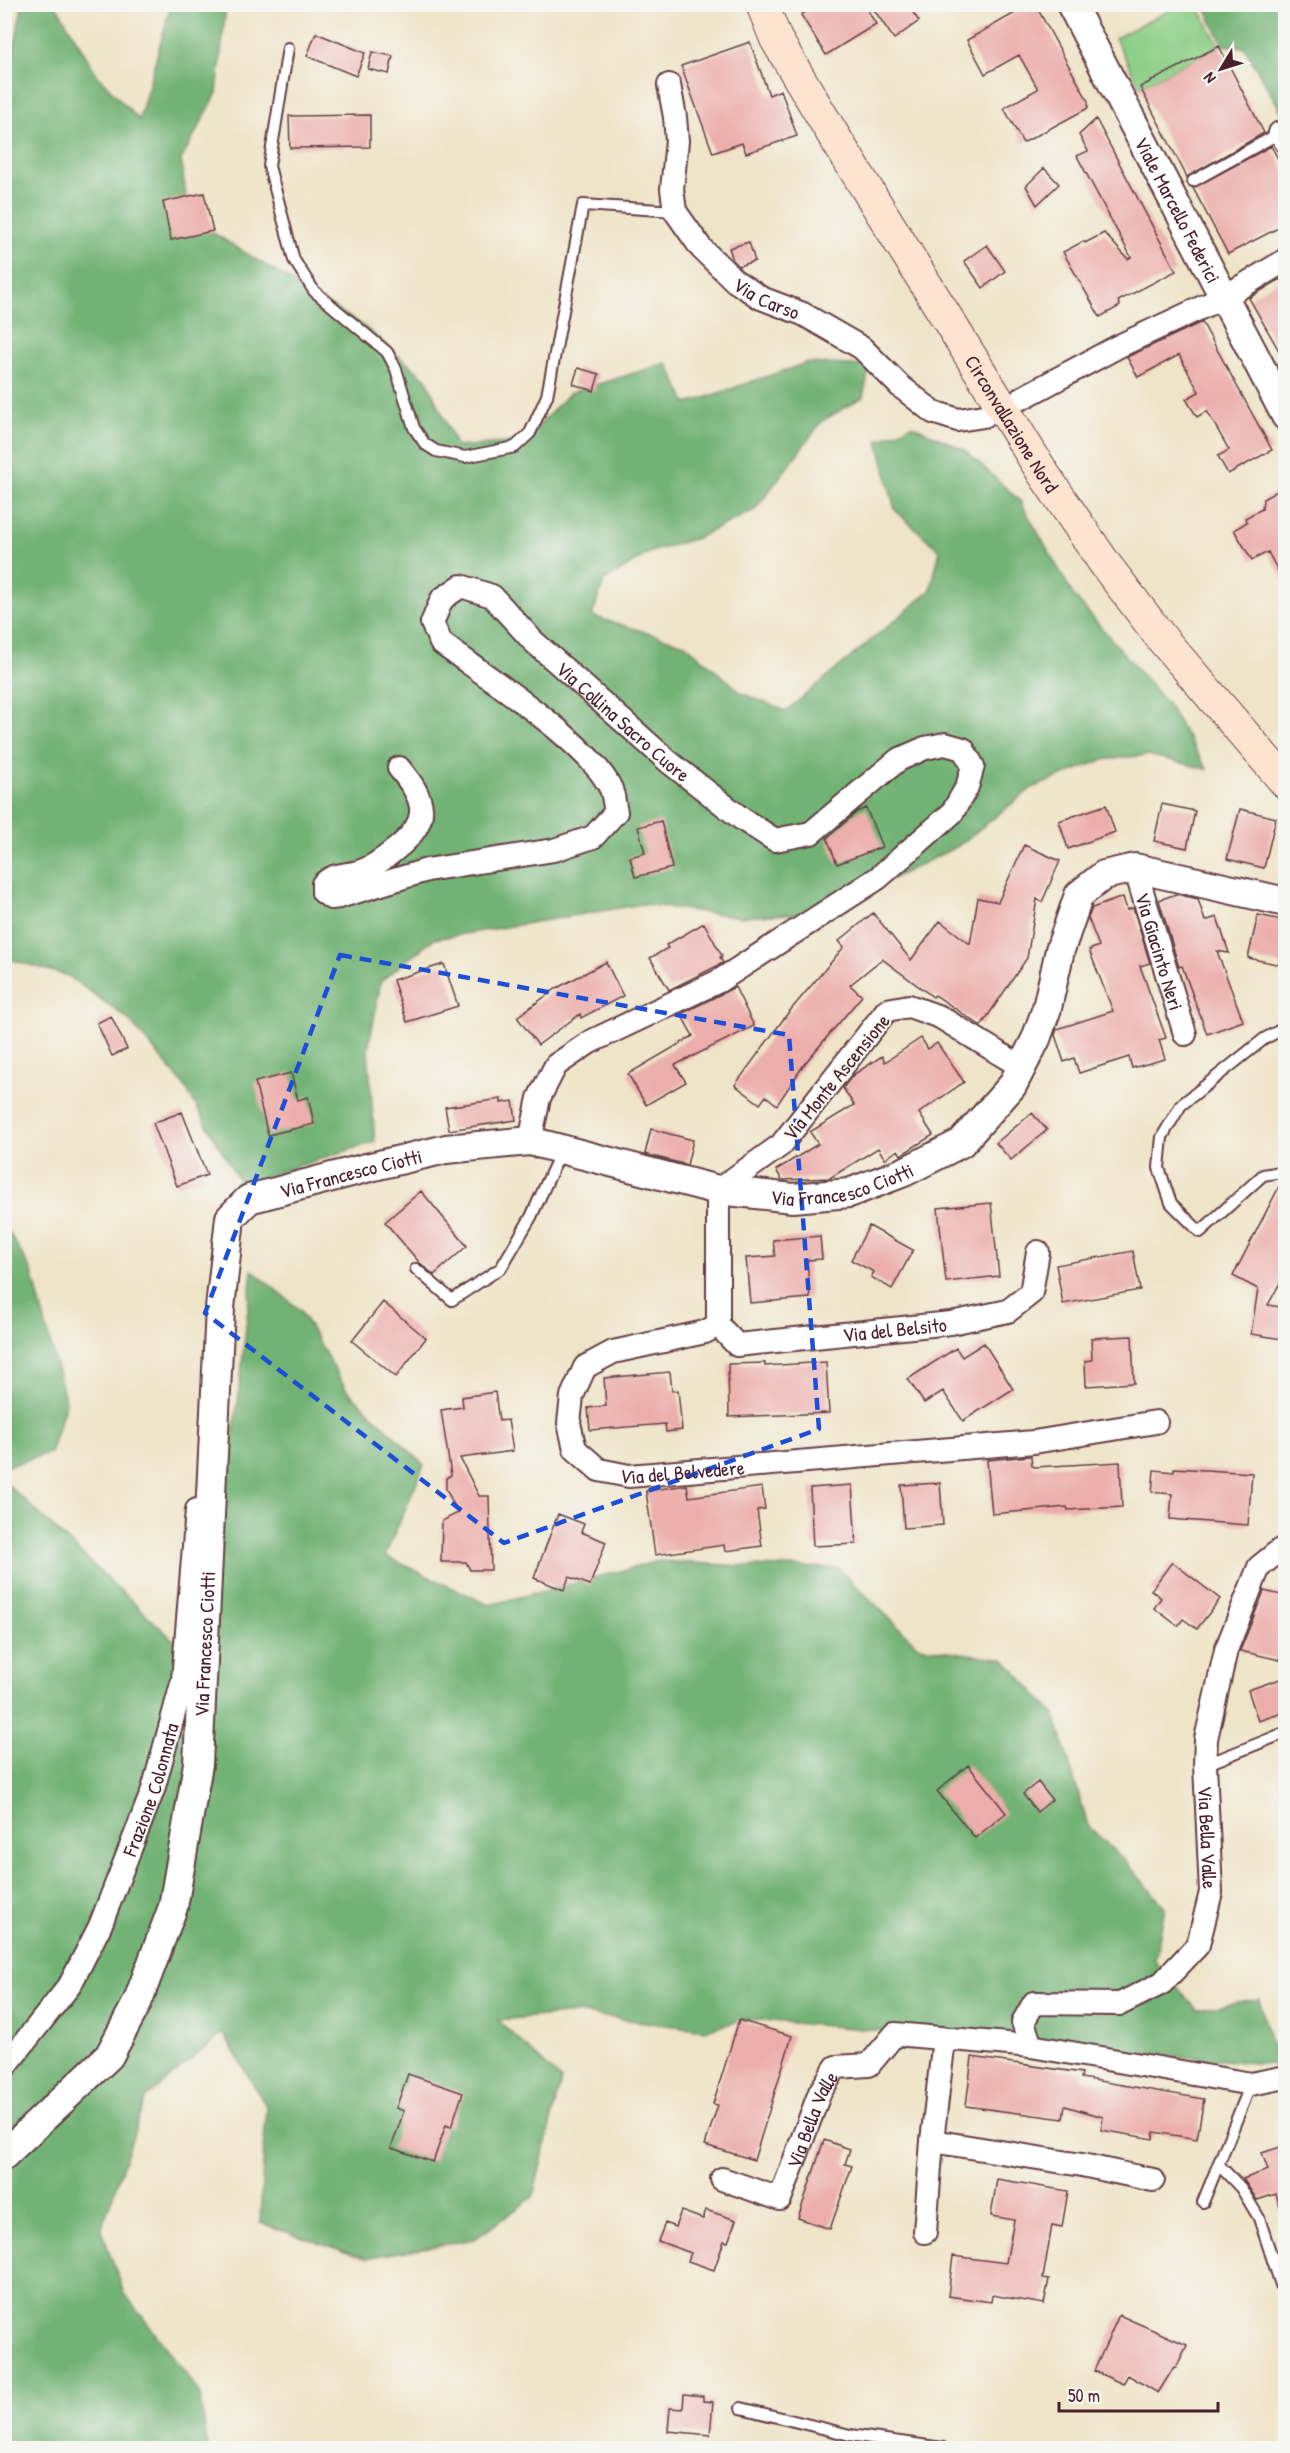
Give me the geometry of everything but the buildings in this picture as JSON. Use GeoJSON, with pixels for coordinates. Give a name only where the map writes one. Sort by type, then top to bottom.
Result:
{"type":"FeatureCollection","features":[{"type":"Feature","properties":{"kind":"main road","name":"Circonvallazione Nord"},"geometry":{"type":"LineString","coordinates":[[744,4],[776,39]]}},
{"type":"Feature","properties":{"kind":"main road","name":"Circonvallazione Nord"},"geometry":{"type":"LineString","coordinates":[[762,4],[776,39],[1043,473],[1105,564],[1163,640],[1286,783]]}},
{"type":"Feature","properties":{"kind":"street","name":"Viale Marcello Federici"},"geometry":{"type":"LineString","coordinates":[[1071,4],[1286,416]]}},
{"type":"Feature","properties":{"kind":"street"},"geometry":{"type":"LineString","coordinates":[[669,85],[677,141],[672,189],[675,211]]}},
{"type":"Feature","properties":{"kind":"street","name":"Via Carso"},"geometry":{"type":"LineString","coordinates":[[675,211],[701,248],[735,280],[761,298],[803,314],[862,348],[900,386],[933,412],[958,420],[984,416]]}},
{"type":"Feature","properties":{"kind":"street"},"geometry":{"type":"LineString","coordinates":[[1022,398],[1119,346],[1224,297],[1286,260]]}},
{"type":"Feature","properties":{"kind":"street","name":"Via Collina Sacro Cuore"},"geometry":{"type":"LineString","coordinates":[[399,768],[412,784],[421,804],[421,818],[415,833],[374,865],[360,872],[330,877],[323,884],[323,892],[331,898],[428,870],[554,850],[593,837],[616,812],[612,790],[597,768],[566,737],[441,643],[432,623],[442,599],[461,586],[492,596],[533,641],[669,762],[742,819],[775,840],[811,833],[898,760],[925,748],[945,744],[963,749],[973,766],[968,787],[952,813],[878,878],[719,981],[590,1042],[556,1065],[539,1098],[530,1141]]}},
{"type":"Feature","properties":{"kind":"street","name":"Via Francesco Ciotti"},"geometry":{"type":"LineString","coordinates":[[4,2155],[109,2056],[137,2003],[173,1907],[198,1764],[220,1308],[230,1218],[249,1199],[446,1149],[530,1141],[718,1190],[793,1198],[849,1193],[904,1172],[961,1143],[1002,1099],[1023,1068],[1047,1008],[1060,950],[1079,895],[1104,875],[1136,868],[1286,902]]}},
{"type":"Feature","properties":{"kind":"street","name":"Via Giacinto Neri"},"geometry":{"type":"LineString","coordinates":[[1136,868],[1185,1034]]}},
{"type":"Feature","properties":{"kind":"street","name":"Via Monte Ascensione"},"geometry":{"type":"LineString","coordinates":[[718,1190],[781,1145],[887,1010],[909,1006],[940,1017],[1023,1068]]}},
{"type":"Feature","properties":{"kind":"street"},"geometry":{"type":"LineString","coordinates":[[718,1190],[718,1325]]}},
{"type":"Feature","properties":{"kind":"street","name":"Via del Belsito"},"geometry":{"type":"LineString","coordinates":[[718,1325],[737,1345],[951,1323],[1008,1311],[1031,1293],[1038,1252]]}},
{"type":"Feature","properties":{"kind":"street","name":"Via del Belvedere"},"geometry":{"type":"LineString","coordinates":[[718,1325],[705,1332],[613,1352],[585,1367],[572,1396],[569,1423],[575,1449],[599,1470],[629,1476],[1034,1442],[1156,1422]]}},
{"type":"Feature","properties":{"kind":"street","name":"Frazione Colonnata"},"geometry":{"type":"LineString","coordinates":[[4,2068],[70,1985],[100,1926],[153,1790],[183,1680],[197,1507],[215,1445]]}},
{"type":"Feature","properties":{"kind":"street","name":"Via Bella Valle"},"geometry":{"type":"LineString","coordinates":[[1031,2046],[1023,2022],[1034,2003],[1120,2004],[1162,1983],[1198,1945],[1211,1892],[1204,1765],[1206,1739],[1226,1650],[1258,1567],[1283,1543]]}},
{"type":"Feature","properties":{"kind":"street","name":"Via Bella Valle"},"geometry":{"type":"LineString","coordinates":[[722,2179],[780,2199],[820,2092],[836,2067],[869,2065],[895,2034],[1031,2046],[1251,2084],[1286,2077]]}},
{"type":"Feature","properties":{"kind":"street"},"geometry":{"type":"LineString","coordinates":[[925,2232],[932,2141],[944,2039]]}},
{"type":"Feature","properties":{"kind":"street"},"geometry":{"type":"LineString","coordinates":[[932,2141],[1082,2165],[1154,2180]]}},
{"type":"Feature","properties":{"kind":"lane"},"geometry":{"type":"LineString","coordinates":[[288,48],[268,166],[294,260],[314,291],[387,352],[396,369],[414,428],[425,444],[436,451],[465,457],[514,447],[530,433],[547,396],[582,205],[675,211]]}},
{"type":"Feature","properties":{"kind":"lane"},"geometry":{"type":"LineString","coordinates":[[1193,181],[1283,138]]}},
{"type":"Feature","properties":{"kind":"lane"},"geometry":{"type":"LineString","coordinates":[[1286,1027],[1264,1039],[1181,1105],[1162,1137],[1159,1168],[1171,1203],[1200,1232],[1263,1175],[1286,1171]]}},
{"type":"Feature","properties":{"kind":"lane"},"geometry":{"type":"LineString","coordinates":[[416,1269],[452,1300],[501,1268],[531,1217],[562,1149]]}},
{"type":"Feature","properties":{"kind":"lane"},"geometry":{"type":"LineString","coordinates":[[1204,1765],[1282,1734]]}},
{"type":"Feature","properties":{"kind":"lane"},"geometry":{"type":"LineString","coordinates":[[1203,2202],[1251,2084]]}},
{"type":"Feature","properties":{"kind":"lane"},"geometry":{"type":"LineString","coordinates":[[1218,2164],[1241,2188],[1259,2218],[1286,2300]]}},
{"type":"Feature","properties":{"kind":"lane"},"geometry":{"type":"LineString","coordinates":[[741,2408],[850,2434],[942,2448]]}},
{"type":"Feature","properties":{"kind":"highlighted area"},"geometry":{"type":"Polygon","coordinates":[[[340,955],[789,1035],[819,1429],[504,1543],[205,1313],[340,955]]]}},
{"type":"Feature","properties":{"kind":"green space"},"geometry":{"type":"Polygon","coordinates":[[[22,5],[56,5],[97,75],[139,120],[171,5],[226,5],[217,93],[181,160],[189,218],[364,326],[427,380],[457,447],[524,441],[570,393],[667,363],[687,404],[806,363],[870,366],[863,397],[822,421],[755,510],[697,538],[650,552],[604,581],[592,616],[685,644],[742,693],[786,711],[930,591],[940,551],[895,510],[878,441],[912,425],[965,450],[1020,501],[1074,596],[1168,705],[1207,769],[1148,755],[1102,760],[1032,788],[958,846],[825,912],[740,917],[643,904],[434,939],[381,981],[368,1050],[375,1142],[241,1184],[184,1085],[128,1019],[68,976],[5,958],[4,106],[22,5]]]}},
{"type":"Feature","properties":{"kind":"green space"},"geometry":{"type":"Polygon","coordinates":[[[1180,5],[1197,5],[1219,46],[1140,87],[1115,38],[1180,5]]]}},
{"type":"Feature","properties":{"kind":"green space"},"geometry":{"type":"Polygon","coordinates":[[[1285,5],[1285,118],[1244,47],[1223,45],[1204,6],[1285,5]]]}},
{"type":"Feature","properties":{"kind":"green space"},"geometry":{"type":"Polygon","coordinates":[[[5,1225],[32,1272],[66,1403],[50,1453],[5,1467],[5,1225]]]}},
{"type":"Feature","properties":{"kind":"green space"},"geometry":{"type":"Polygon","coordinates":[[[252,1270],[300,1310],[346,1389],[424,1465],[385,1556],[489,1605],[659,1561],[838,1568],[919,1647],[1004,1659],[1055,1715],[1088,1826],[1123,1859],[1165,1907],[1155,1961],[1197,2010],[1259,1999],[1277,2065],[748,2019],[705,2030],[576,2013],[498,2020],[561,2080],[533,2197],[475,2239],[366,2258],[260,2223],[266,2106],[223,2033],[146,2098],[101,2230],[125,2294],[199,2391],[208,2448],[5,2448],[4,1481],[199,1664],[239,1393],[252,1270]]]}}]}
